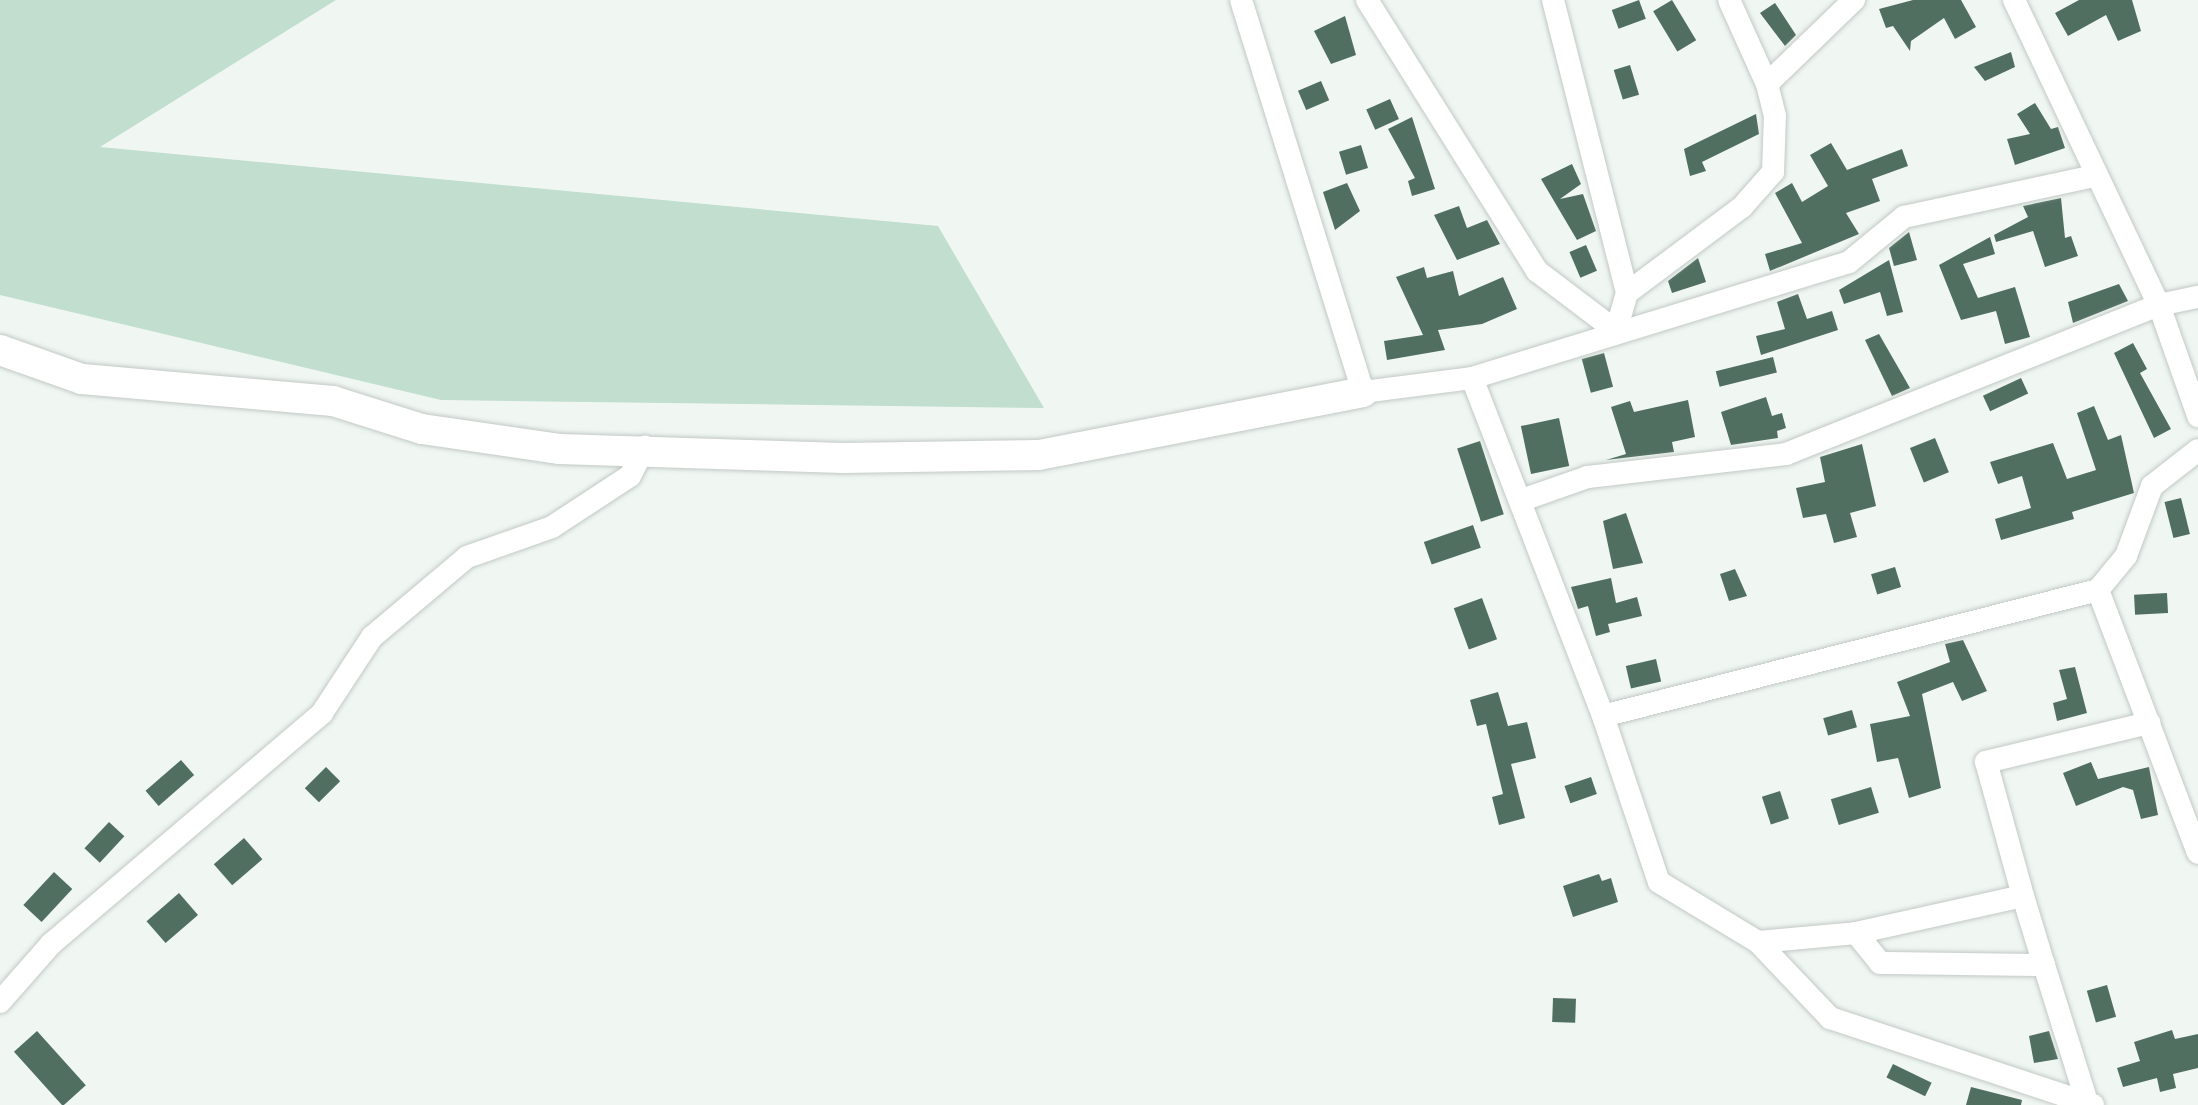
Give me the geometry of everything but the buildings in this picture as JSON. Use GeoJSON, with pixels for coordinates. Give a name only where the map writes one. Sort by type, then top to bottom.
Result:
{"type":"FeatureCollection","features":[{"type":"Feature","properties":{"kind":"street"},"geometry":{"type":"LineString","coordinates":[[1241,0],[1363,392]]}},
{"type":"Feature","properties":{"kind":"street"},"geometry":{"type":"LineString","coordinates":[[1367,0],[1537,271],[1616,331]]}},
{"type":"Feature","properties":{"kind":"street"},"geometry":{"type":"LineString","coordinates":[[1552,0],[1627,293],[1616,331]]}},
{"type":"Feature","properties":{"kind":"street"},"geometry":{"type":"LineString","coordinates":[[1627,293],[1742,207],[1773,172],[1775,116],[1767,84],[1729,0]]}},
{"type":"Feature","properties":{"kind":"street"},"geometry":{"type":"LineString","coordinates":[[1767,84],[1854,0]]}},
{"type":"Feature","properties":{"kind":"street"},"geometry":{"type":"LineString","coordinates":[[2014,0],[2093,176],[2159,305],[2198,416]]}},
{"type":"Feature","properties":{"kind":"street"},"geometry":{"type":"LineString","coordinates":[[0,350],[82,379],[333,401],[422,429],[560,449],[645,447],[843,458],[1038,455],[1363,392],[1472,378],[1849,262],[1904,217],[2093,176]]}},
{"type":"Feature","properties":{"kind":"street"},"geometry":{"type":"LineString","coordinates":[[1522,500],[1588,477],[1786,454],[2159,305],[2198,296]]}},
{"type":"Feature","properties":{"kind":"street"},"geometry":{"type":"LineString","coordinates":[[1472,378],[1603,716],[1660,882],[1758,942],[1830,1018],[2090,1104]]}},
{"type":"Feature","properties":{"kind":"street"},"geometry":{"type":"LineString","coordinates":[[0,1002],[51,944],[322,713],[372,637],[468,557],[552,527],[630,476],[645,447]]}},
{"type":"Feature","properties":{"kind":"street"},"geometry":{"type":"LineString","coordinates":[[1603,716],[2098,590],[2126,556],[2152,486],[2198,450]]}},
{"type":"Feature","properties":{"kind":"street"},"geometry":{"type":"LineString","coordinates":[[2098,590],[2198,853]]}},
{"type":"Feature","properties":{"kind":"street"},"geometry":{"type":"LineString","coordinates":[[2090,1104],[2022,896],[1986,762],[2149,723]]}},
{"type":"Feature","properties":{"kind":"street"},"geometry":{"type":"LineString","coordinates":[[1758,942],[1856,933],[2022,896]]}},
{"type":"Feature","properties":{"kind":"street"},"geometry":{"type":"LineString","coordinates":[[1856,933],[1880,962],[2044,965]]}},
{"type":"Feature","properties":{"kind":"green space"},"geometry":{"type":"Polygon","coordinates":[[[0,0],[336,0],[100,147],[938,226],[1044,408],[441,400],[0,295],[0,0]]]}}]}
